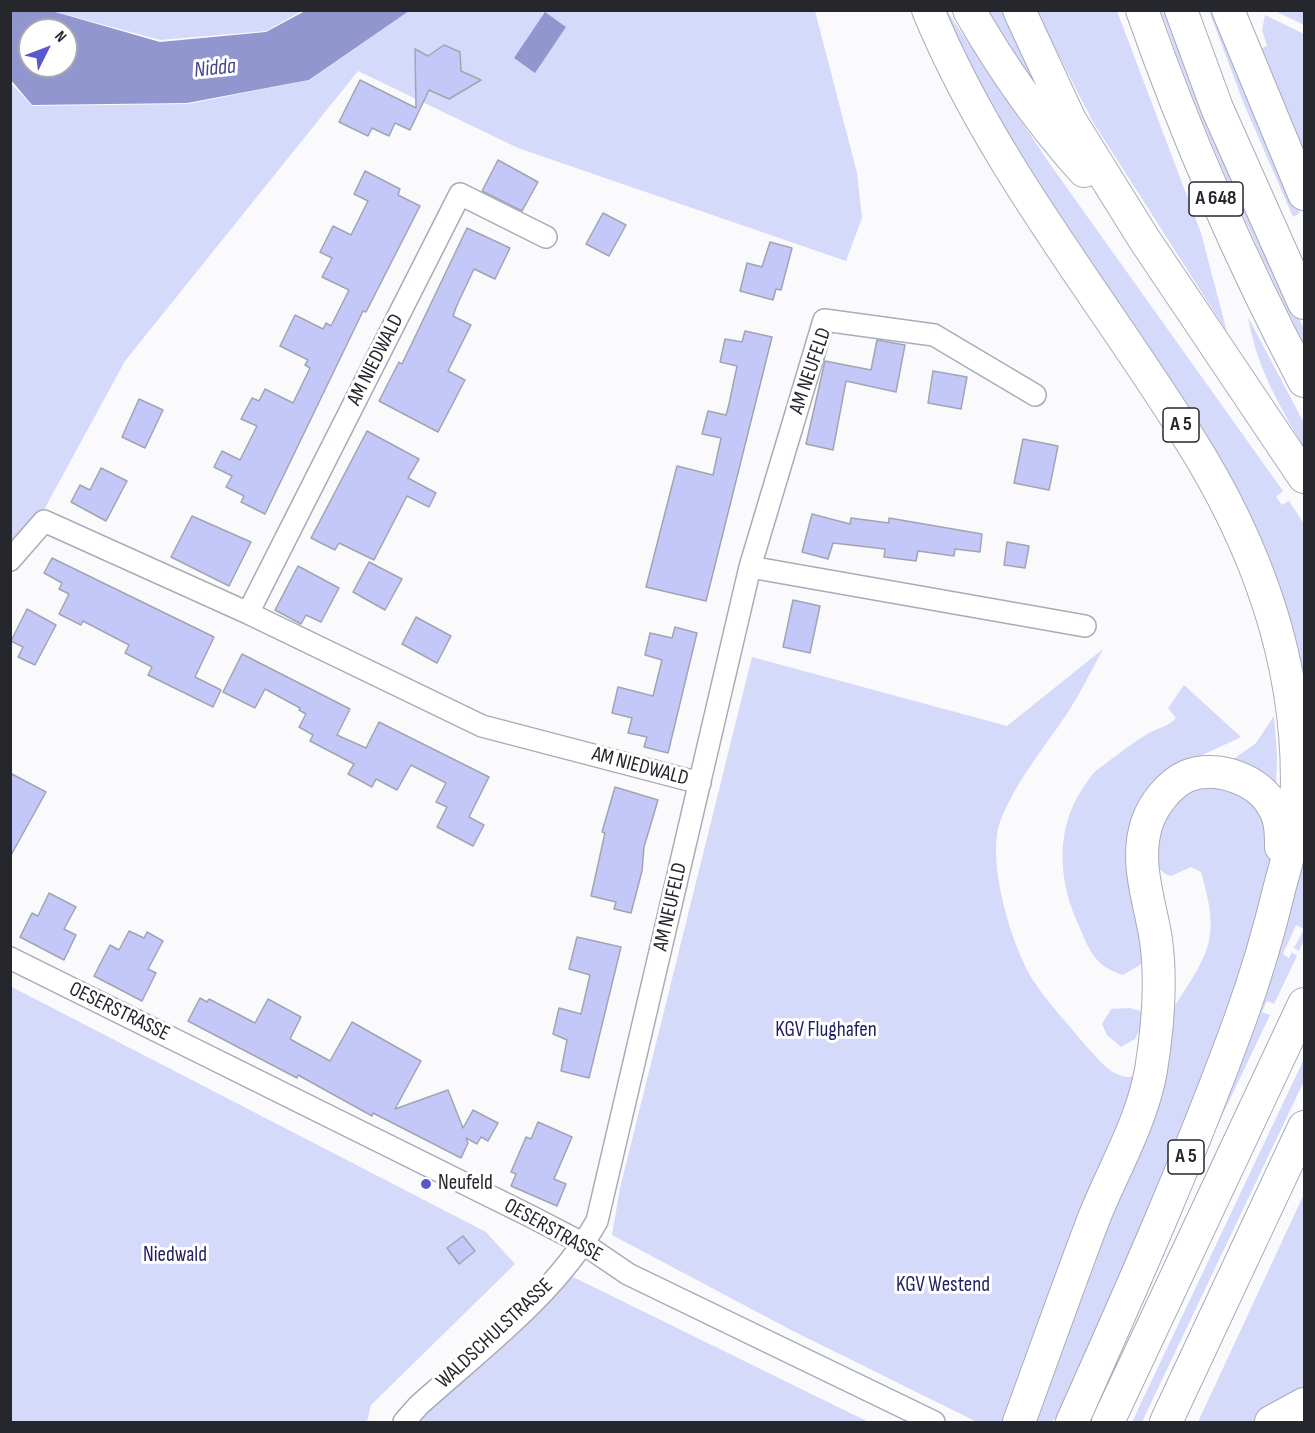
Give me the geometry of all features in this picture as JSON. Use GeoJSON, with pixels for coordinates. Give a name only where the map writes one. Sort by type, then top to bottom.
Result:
{"type":"FeatureCollection","features":[{"type":"Feature","properties":{"kind":"highway","name":"A 5"},"geometry":{"type":"LineString","coordinates":[[928,10],[962,86],[1005,162],[1188,436],[1222,492],[1255,562],[1276,623],[1286,669],[1295,742],[1296,811],[1292,843],[1260,962],[1216,1085],[1072,1422]]}},
{"type":"Feature","properties":{"kind":"highway"},"geometry":{"type":"LineString","coordinates":[[969,10],[1014,82],[1059,143],[1144,239]]}},
{"type":"Feature","properties":{"kind":"highway"},"geometry":{"type":"LineString","coordinates":[[1018,10],[1070,120],[1144,239],[1305,477]]}},
{"type":"Feature","properties":{"kind":"highway","name":"A 648"},"geometry":{"type":"LineString","coordinates":[[1142,10],[1171,92],[1220,210],[1305,381]]}},
{"type":"Feature","properties":{"kind":"highway","name":"A 648"},"geometry":{"type":"LineString","coordinates":[[1181,10],[1217,108],[1305,303]]}},
{"type":"Feature","properties":{"kind":"highway"},"geometry":{"type":"LineString","coordinates":[[1229,13],[1305,194]]}},
{"type":"Feature","properties":{"kind":"highway"},"geometry":{"type":"LineString","coordinates":[[1019,1422],[1095,1217],[1138,1116],[1150,1073],[1160,987],[1156,940],[1142,868],[1142,849],[1147,823],[1156,804],[1167,791],[1190,775],[1230,775],[1260,790],[1274,806],[1279,819],[1281,885]]}},
{"type":"Feature","properties":{"kind":"highway","name":"A 5"},"geometry":{"type":"LineString","coordinates":[[1108,1422],[1305,1004]]}},
{"type":"Feature","properties":{"kind":"highway"},"geometry":{"type":"LineString","coordinates":[[1166,1422],[1305,1126]]}},
{"type":"Feature","properties":{"kind":"highway"},"geometry":{"type":"LineString","coordinates":[[1271,1422],[1305,1404]]}},
{"type":"Feature","properties":{"kind":"street","name":"AM NIEDWALD"},"geometry":{"type":"LineString","coordinates":[[248,613],[460,194],[546,237]]}},
{"type":"Feature","properties":{"kind":"street","name":"AM NEUFELD"},"geometry":{"type":"LineString","coordinates":[[584,1244],[597,1221],[750,567],[824,320],[934,335],[1035,395]]}},
{"type":"Feature","properties":{"kind":"street","name":"AM NIEDWALD"},"geometry":{"type":"LineString","coordinates":[[10,560],[44,521],[248,613],[482,726],[700,783]]}},
{"type":"Feature","properties":{"kind":"street"},"geometry":{"type":"LineString","coordinates":[[750,567],[1085,626]]}},
{"type":"Feature","properties":{"kind":"street","name":"OESERSTRASSE"},"geometry":{"type":"LineString","coordinates":[[10,958],[584,1244],[628,1274],[934,1422]]}},
{"type":"Feature","properties":{"kind":"street","name":"WALDSCHULSTRASSE"},"geometry":{"type":"LineString","coordinates":[[404,1422],[418,1406],[524,1311],[584,1244]]}},
{"type":"Feature","properties":{"kind":"green space"},"geometry":{"type":"Polygon","coordinates":[[[53,11],[302,11],[266,31],[160,40],[53,11]]]}},
{"type":"Feature","properties":{"kind":"green space"},"geometry":{"type":"Polygon","coordinates":[[[409,11],[815,11],[857,173],[862,218],[846,261],[518,148],[358,71],[125,361],[40,517],[11,552],[10,82],[32,106],[188,104],[310,80],[409,11]]]}},
{"type":"Feature","properties":{"kind":"green space"},"geometry":{"type":"Polygon","coordinates":[[[936,11],[947,11],[1052,167],[1283,491],[1276,497],[1282,505],[1289,501],[1304,524],[1304,780],[1290,644],[1042,205],[936,11]]]}},
{"type":"Feature","properties":{"kind":"green space"},"geometry":{"type":"Polygon","coordinates":[[[976,11],[1007,11],[1060,128],[976,11]]]}},
{"type":"Feature","properties":{"kind":"green space"},"geometry":{"type":"Polygon","coordinates":[[[1036,11],[1117,11],[1201,233],[1227,332],[1093,122],[1036,11]]]}},
{"type":"Feature","properties":{"kind":"green space"},"geometry":{"type":"Polygon","coordinates":[[[1161,11],[1168,11],[1251,219],[1304,329],[1304,344],[1227,180],[1161,11]]]}},
{"type":"Feature","properties":{"kind":"green space"},"geometry":{"type":"Polygon","coordinates":[[[1209,11],[1216,11],[1253,108],[1300,213],[1293,217],[1244,104],[1209,11]]]}},
{"type":"Feature","properties":{"kind":"green space"},"geometry":{"type":"Polygon","coordinates":[[[1275,11],[1304,11],[1304,25],[1275,11]]]}},
{"type":"Feature","properties":{"kind":"green space"},"geometry":{"type":"Polygon","coordinates":[[[1265,15],[1304,34],[1304,156],[1262,48],[1267,46],[1262,30],[1265,15]]]}},
{"type":"Feature","properties":{"kind":"green space"},"geometry":{"type":"Polygon","coordinates":[[[1248,317],[1304,423],[1304,448],[1277,400],[1263,369],[1248,317]]]}},
{"type":"Feature","properties":{"kind":"green space","name":"KGV Flughafen"},"geometry":{"type":"Polygon","coordinates":[[[1103,649],[1061,723],[1014,792],[1000,822],[996,859],[1010,927],[1026,968],[1035,983],[1057,1012],[1106,1067],[1122,1076],[1130,1077],[1138,1074],[1005,1422],[977,1422],[791,1330],[612,1235],[620,1188],[752,657],[1007,726],[1103,649]]]}},
{"type":"Feature","properties":{"kind":"green space"},"geometry":{"type":"Polygon","coordinates":[[[1184,685],[1241,737],[1173,769],[1156,780],[1147,955],[1140,965],[1123,975],[1104,966],[1092,954],[1076,919],[1063,869],[1064,836],[1074,803],[1091,776],[1136,741],[1173,721],[1176,718],[1168,708],[1184,685]]]}},
{"type":"Feature","properties":{"kind":"green space"},"geometry":{"type":"Polygon","coordinates":[[[1274,716],[1277,754],[1276,794],[1224,766],[1256,743],[1274,716]]]}},
{"type":"Feature","properties":{"kind":"green space"},"geometry":{"type":"Polygon","coordinates":[[[1221,785],[1257,804],[1272,844],[1262,906],[1232,1000],[1178,1139],[1058,1420],[1028,1422],[1170,1013],[1198,968],[1209,940],[1210,915],[1201,872],[1191,867],[1171,876],[1160,869],[1154,858],[1153,845],[1157,831],[1163,817],[1182,795],[1196,788],[1221,785]]]}},
{"type":"Feature","properties":{"kind":"green space"},"geometry":{"type":"Polygon","coordinates":[[[1304,788],[1304,929],[1296,925],[1283,954],[1289,958],[1292,952],[1297,956],[1274,1004],[1267,1001],[1262,1012],[1270,1015],[1182,1200],[1292,905],[1304,788]]]}},
{"type":"Feature","properties":{"kind":"green space"},"geometry":{"type":"Polygon","coordinates":[[[1304,929],[1304,940],[1299,951],[1294,948],[1304,929]]]}},
{"type":"Feature","properties":{"kind":"green space","name":"Niedwald"},"geometry":{"type":"Polygon","coordinates":[[[10,986],[486,1232],[515,1264],[371,1405],[367,1422],[11,1422],[10,986]]]}},
{"type":"Feature","properties":{"kind":"green space"},"geometry":{"type":"Polygon","coordinates":[[[1130,1008],[1140,1011],[1145,1019],[1135,1039],[1121,1047],[1107,1035],[1102,1024],[1111,1009],[1130,1008]]]}},
{"type":"Feature","properties":{"kind":"green space"},"geometry":{"type":"Polygon","coordinates":[[[1304,1059],[1304,1081],[1142,1422],[1132,1422],[1304,1059]]]}},
{"type":"Feature","properties":{"kind":"green space"},"geometry":{"type":"Polygon","coordinates":[[[1304,1194],[1304,1392],[1287,1399],[1253,1422],[1198,1422],[1304,1194]]]}},
{"type":"Feature","properties":{"kind":"green space"},"geometry":{"type":"Polygon","coordinates":[[[563,1272],[848,1412],[869,1422],[407,1422],[563,1272]]]}},
{"type":"Feature","properties":{"kind":"water","name":"Nidda"},"geometry":{"type":"Polygon","coordinates":[[[10,11],[52,11],[76,18],[18,18],[18,78],[78,78],[78,18],[160,42],[266,32],[305,11],[409,11],[309,80],[187,103],[32,105],[11,80],[10,11]]]}},
{"type":"Feature","properties":{"kind":"water"},"geometry":{"type":"Polygon","coordinates":[[[545,12],[566,27],[535,73],[514,58],[545,12]]]}},
{"type":"Feature","properties":{"kind":"building"},"geometry":{"type":"Polygon","coordinates":[[[444,45],[460,52],[461,71],[481,80],[449,99],[429,90],[410,130],[395,123],[389,136],[372,128],[368,136],[339,122],[360,80],[416,108],[415,49],[428,56],[444,45]]]}},
{"type":"Feature","properties":{"kind":"building"},"geometry":{"type":"Polygon","coordinates":[[[498,160],[538,182],[522,211],[482,191],[498,160]]]}},
{"type":"Feature","properties":{"kind":"building"},"geometry":{"type":"Polygon","coordinates":[[[365,171],[400,189],[398,195],[420,206],[366,312],[363,311],[265,514],[241,502],[244,496],[226,487],[232,476],[214,467],[222,451],[240,460],[257,426],[241,419],[252,398],[259,401],[265,389],[293,403],[310,368],[305,365],[308,360],[280,346],[295,315],[323,329],[326,323],[331,326],[349,290],[322,277],[332,258],[320,252],[333,226],[351,235],[368,201],[354,194],[365,171]]]}},
{"type":"Feature","properties":{"kind":"building"},"geometry":{"type":"Polygon","coordinates":[[[603,213],[626,225],[609,256],[586,244],[603,213]]]}},
{"type":"Feature","properties":{"kind":"building"},"geometry":{"type":"Polygon","coordinates":[[[467,228],[510,248],[495,279],[474,269],[457,305],[453,316],[471,325],[448,371],[465,380],[438,432],[379,401],[399,362],[402,364],[467,228]]]}},
{"type":"Feature","properties":{"kind":"building"},"geometry":{"type":"Polygon","coordinates":[[[770,242],[792,248],[781,290],[776,289],[773,300],[740,291],[747,263],[762,267],[770,242]]]}},
{"type":"Feature","properties":{"kind":"building"},"geometry":{"type":"Polygon","coordinates":[[[745,331],[772,337],[706,601],[646,587],[677,466],[713,475],[721,438],[702,434],[708,411],[726,415],[729,404],[737,366],[720,362],[725,339],[742,342],[745,331]]]}},
{"type":"Feature","properties":{"kind":"building"},"geometry":{"type":"Polygon","coordinates":[[[877,340],[905,345],[896,392],[846,381],[833,450],[806,444],[825,361],[871,370],[877,340]]]}},
{"type":"Feature","properties":{"kind":"building"},"geometry":{"type":"Polygon","coordinates":[[[933,371],[967,377],[961,409],[928,403],[933,371]]]}},
{"type":"Feature","properties":{"kind":"building"},"geometry":{"type":"Polygon","coordinates":[[[139,399],[163,410],[145,448],[122,437],[139,399]]]}},
{"type":"Feature","properties":{"kind":"building"},"geometry":{"type":"Polygon","coordinates":[[[367,431],[419,459],[408,478],[436,493],[429,507],[407,496],[374,560],[339,543],[335,550],[311,538],[367,431]]]}},
{"type":"Feature","properties":{"kind":"building"},"geometry":{"type":"Polygon","coordinates":[[[1023,439],[1058,446],[1049,490],[1014,483],[1023,439]]]}},
{"type":"Feature","properties":{"kind":"building"},"geometry":{"type":"Polygon","coordinates":[[[101,468],[127,481],[106,521],[71,502],[80,485],[90,490],[101,468]]]}},
{"type":"Feature","properties":{"kind":"building"},"geometry":{"type":"Polygon","coordinates":[[[812,514],[850,524],[851,518],[889,523],[889,518],[982,534],[980,552],[955,549],[954,556],[918,551],[916,561],[884,557],[885,549],[833,543],[828,559],[802,552],[812,514]]]}},
{"type":"Feature","properties":{"kind":"building"},"geometry":{"type":"Polygon","coordinates":[[[192,516],[251,542],[229,586],[171,557],[192,516]]]}},
{"type":"Feature","properties":{"kind":"building"},"geometry":{"type":"Polygon","coordinates":[[[1007,542],[1029,546],[1025,568],[1004,565],[1007,542]]]}},
{"type":"Feature","properties":{"kind":"building"},"geometry":{"type":"Polygon","coordinates":[[[52,558],[214,637],[195,677],[221,690],[213,707],[148,675],[152,667],[125,653],[129,645],[83,621],[81,625],[59,614],[69,594],[59,589],[62,583],[44,573],[52,558]]]}},
{"type":"Feature","properties":{"kind":"building"},"geometry":{"type":"Polygon","coordinates":[[[369,562],[402,579],[385,610],[353,592],[369,562]]]}},
{"type":"Feature","properties":{"kind":"building"},"geometry":{"type":"Polygon","coordinates":[[[298,566],[339,588],[321,622],[306,615],[301,624],[275,610],[298,566]]]}},
{"type":"Feature","properties":{"kind":"building"},"geometry":{"type":"Polygon","coordinates":[[[793,600],[820,606],[810,653],[783,647],[793,600]]]}},
{"type":"Feature","properties":{"kind":"building"},"geometry":{"type":"Polygon","coordinates":[[[27,609],[56,625],[35,665],[18,657],[23,647],[11,641],[27,609]]]}},
{"type":"Feature","properties":{"kind":"building"},"geometry":{"type":"Polygon","coordinates":[[[416,617],[451,636],[437,663],[402,644],[416,617]]]}},
{"type":"Feature","properties":{"kind":"building"},"geometry":{"type":"Polygon","coordinates":[[[675,627],[697,633],[668,753],[644,747],[647,737],[628,733],[632,718],[612,713],[618,687],[653,696],[662,660],[645,655],[650,633],[672,638],[675,627]]]}},
{"type":"Feature","properties":{"kind":"building"},"geometry":{"type":"Polygon","coordinates":[[[242,654],[350,709],[337,735],[366,748],[379,722],[489,777],[469,817],[484,825],[473,846],[437,827],[447,807],[436,802],[446,783],[411,765],[397,790],[376,779],[372,787],[348,774],[354,764],[310,741],[313,735],[299,727],[306,714],[299,710],[300,708],[265,689],[255,708],[223,692],[242,654]]]}},
{"type":"Feature","properties":{"kind":"building"},"geometry":{"type":"Polygon","coordinates":[[[10,773],[46,792],[10,857],[10,773]]]}},
{"type":"Feature","properties":{"kind":"building"},"geometry":{"type":"Polygon","coordinates":[[[615,787],[658,800],[644,847],[642,871],[631,913],[614,909],[616,902],[591,896],[605,833],[602,832],[615,787]]]}},
{"type":"Feature","properties":{"kind":"building"},"geometry":{"type":"Polygon","coordinates":[[[49,893],[76,907],[64,929],[76,935],[64,960],[20,937],[32,913],[38,916],[49,893]]]}},
{"type":"Feature","properties":{"kind":"building"},"geometry":{"type":"Polygon","coordinates":[[[129,931],[144,938],[147,932],[163,941],[148,969],[156,973],[142,1001],[94,976],[110,945],[119,950],[129,931]]]}},
{"type":"Feature","properties":{"kind":"building"},"geometry":{"type":"Polygon","coordinates":[[[577,937],[621,947],[589,1078],[561,1071],[567,1040],[553,1034],[559,1008],[581,1014],[590,975],[569,969],[577,937]]]}},
{"type":"Feature","properties":{"kind":"building"},"geometry":{"type":"Polygon","coordinates":[[[200,998],[207,1002],[209,999],[255,1023],[268,999],[301,1017],[290,1039],[330,1061],[352,1022],[421,1061],[395,1109],[448,1090],[463,1128],[473,1110],[498,1123],[488,1141],[481,1137],[477,1144],[466,1138],[468,1143],[461,1158],[373,1113],[372,1116],[298,1075],[297,1078],[188,1021],[200,998]]]}},
{"type":"Feature","properties":{"kind":"building"},"geometry":{"type":"Polygon","coordinates":[[[538,1122],[572,1137],[554,1179],[566,1184],[557,1206],[511,1186],[516,1174],[511,1172],[526,1137],[531,1139],[538,1122]]]}},
{"type":"Feature","properties":{"kind":"building"},"geometry":{"type":"Polygon","coordinates":[[[463,1236],[475,1251],[459,1264],[447,1248],[463,1236]]]}},
{"type":"Feature","properties":{"kind":"place","name":"Neufeld"},"geometry":{"type":"Point","coordinates":[426,1184]}},
{"type":"Feature","properties":{"kind":"park label","name":"KGV Westend"},"geometry":{"type":"Point","coordinates":[943,1286]}}]}
